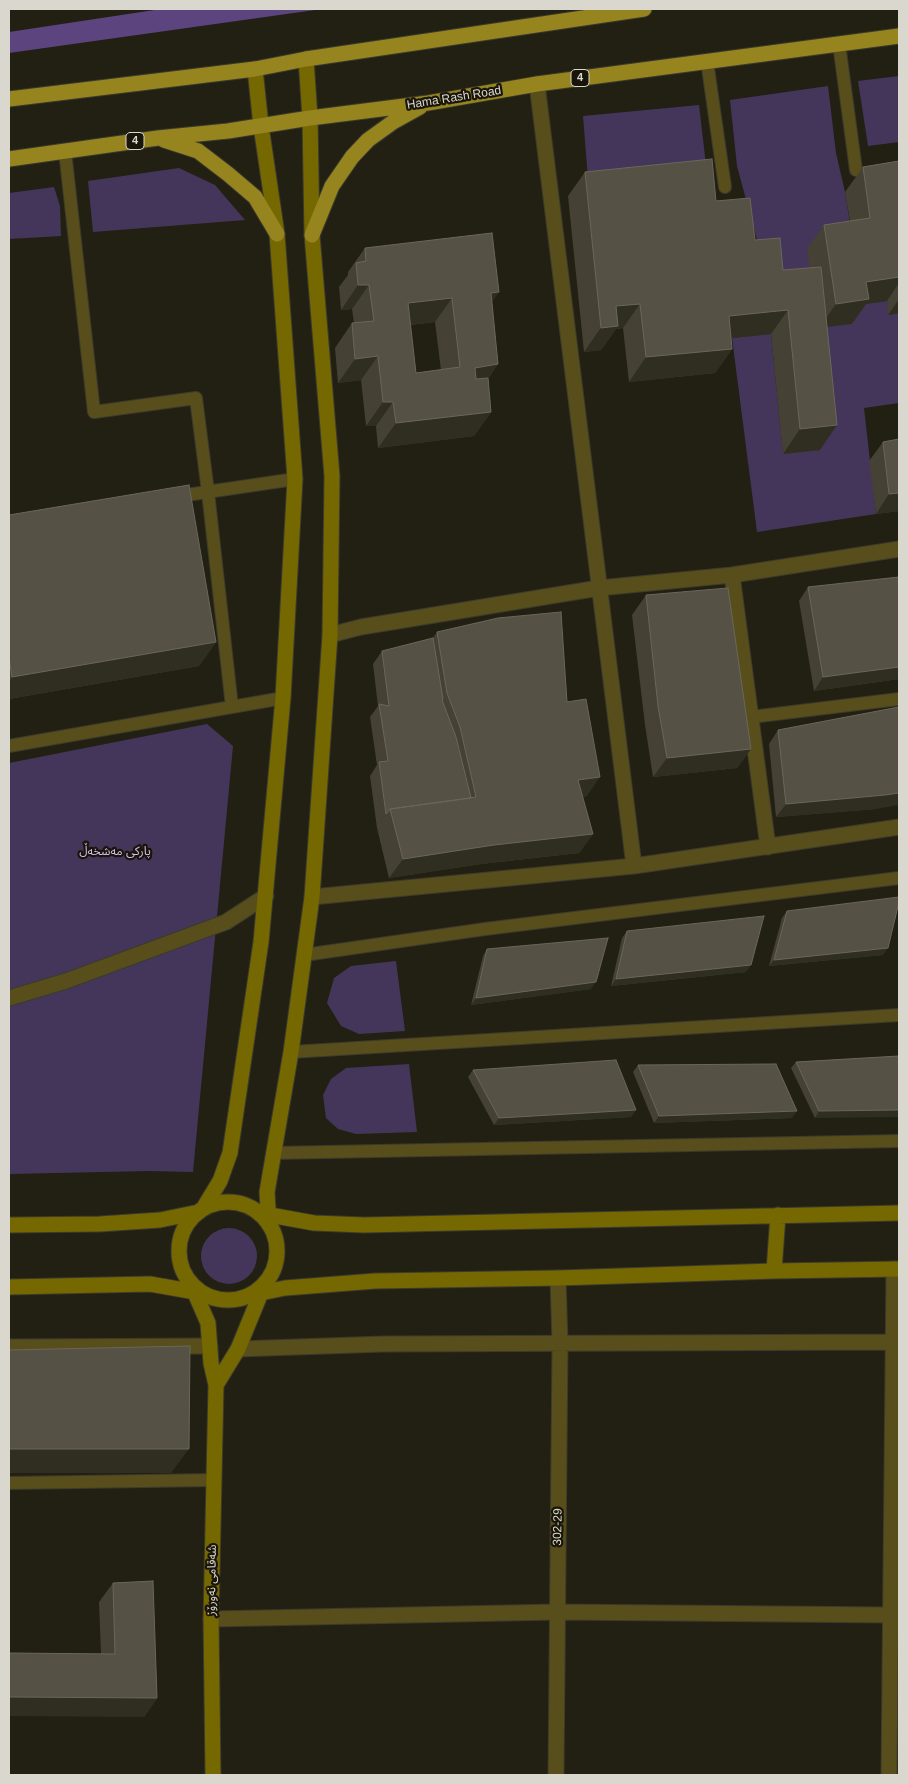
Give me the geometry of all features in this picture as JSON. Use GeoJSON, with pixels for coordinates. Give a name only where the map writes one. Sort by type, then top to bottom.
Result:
{"type":"FeatureCollection","features":[{"type":"Feature","properties":{"kind":"highway"},"geometry":{"type":"LineString","coordinates":[[9,99],[255,69],[306,59],[644,9]]}},
{"type":"Feature","properties":{"kind":"highway","name":"Hama Rash Road"},"geometry":{"type":"LineString","coordinates":[[9,159],[158,138],[228,131],[310,118],[428,103],[537,84],[899,36]]}},
{"type":"Feature","properties":{"kind":"highway"},"geometry":{"type":"LineString","coordinates":[[312,235],[332,186],[352,156],[368,140],[393,122],[428,103]]}},
{"type":"Feature","properties":{"kind":"highway"},"geometry":{"type":"LineString","coordinates":[[158,138],[198,151],[228,174],[255,197],[277,234]]}},
{"type":"Feature","properties":{"kind":"main road"},"geometry":{"type":"LineString","coordinates":[[216,1385],[238,1349],[259,1291],[273,1272],[277,1256],[276,1240],[266,1218],[267,1192],[291,1052],[312,898],[330,636],[332,476],[312,235],[310,118],[306,59]]}},
{"type":"Feature","properties":{"kind":"main road"},"geometry":{"type":"LineString","coordinates":[[197,1290],[183,1270],[179,1254],[181,1238],[188,1223],[201,1210],[220,1181],[230,1153],[266,896],[283,698],[295,479],[277,234],[261,126],[255,69]]}},
{"type":"Feature","properties":{"kind":"main road"},"geometry":{"type":"LineString","coordinates":[[9,1224],[100,1224],[160,1220],[217,1204],[232,1203],[246,1206],[266,1218],[314,1223],[364,1225],[899,1214]]}},
{"type":"Feature","properties":{"kind":"main road"},"geometry":{"type":"LineString","coordinates":[[774,1271],[778,1215]]}},
{"type":"Feature","properties":{"kind":"main road"},"geometry":{"type":"LineString","coordinates":[[9,1288],[150,1284],[197,1290],[219,1300],[236,1300],[259,1291],[375,1281],[897,1269]]}},
{"type":"Feature","properties":{"kind":"main road","name":"شەقامی نەورۆز"},"geometry":{"type":"LineString","coordinates":[[197,1290],[208,1323],[211,1363],[216,1385],[211,1619],[213,1775]]}},
{"type":"Feature","properties":{"kind":"street"},"geometry":{"type":"LineString","coordinates":[[537,84],[634,866]]}},
{"type":"Feature","properties":{"kind":"street"},"geometry":{"type":"LineString","coordinates":[[330,636],[361,627],[599,588],[732,575],[899,549]]}},
{"type":"Feature","properties":{"kind":"street"},"geometry":{"type":"LineString","coordinates":[[732,575],[768,847]]}},
{"type":"Feature","properties":{"kind":"street"},"geometry":{"type":"LineString","coordinates":[[312,898],[634,866],[899,827]]}},
{"type":"Feature","properties":{"kind":"street"},"geometry":{"type":"LineString","coordinates":[[9,998],[66,981],[226,922],[266,896]]}},
{"type":"Feature","properties":{"kind":"street"},"geometry":{"type":"LineString","coordinates":[[889,1775],[890,1615],[896,1526],[894,1342],[897,1269]]}},
{"type":"Feature","properties":{"kind":"street","name":"302-29"},"geometry":{"type":"LineString","coordinates":[[556,1775],[560,1344],[558,1278]]}},
{"type":"Feature","properties":{"kind":"street"},"geometry":{"type":"LineString","coordinates":[[238,1349],[384,1344],[894,1342]]}},
{"type":"Feature","properties":{"kind":"street"},"geometry":{"type":"LineString","coordinates":[[9,1347],[210,1346]]}},
{"type":"Feature","properties":{"kind":"street"},"geometry":{"type":"LineString","coordinates":[[211,1619],[557,1612],[890,1615]]}},
{"type":"Feature","properties":{"kind":"lane"},"geometry":{"type":"LineString","coordinates":[[839,44],[856,170]]}},
{"type":"Feature","properties":{"kind":"lane"},"geometry":{"type":"LineString","coordinates":[[707,62],[725,187]]}},
{"type":"Feature","properties":{"kind":"lane"},"geometry":{"type":"LineString","coordinates":[[65,151],[94,412],[196,398],[232,708]]}},
{"type":"Feature","properties":{"kind":"lane"},"geometry":{"type":"LineString","coordinates":[[161,498],[295,479]]}},
{"type":"Feature","properties":{"kind":"lane"},"geometry":{"type":"LineString","coordinates":[[9,746],[283,698]]}},
{"type":"Feature","properties":{"kind":"lane"},"geometry":{"type":"LineString","coordinates":[[751,717],[899,699]]}},
{"type":"Feature","properties":{"kind":"lane"},"geometry":{"type":"LineString","coordinates":[[304,955],[485,929],[899,878]]}},
{"type":"Feature","properties":{"kind":"lane"},"geometry":{"type":"LineString","coordinates":[[291,1052],[899,1015]]}},
{"type":"Feature","properties":{"kind":"lane"},"geometry":{"type":"LineString","coordinates":[[273,1152],[899,1141]]}},
{"type":"Feature","properties":{"kind":"lane"},"geometry":{"type":"LineString","coordinates":[[9,1483],[214,1480]]}},
{"type":"Feature","properties":{"kind":"green space"},"geometry":{"type":"Polygon","coordinates":[[[899,76],[899,142],[868,146],[858,81],[899,76]]]}},
{"type":"Feature","properties":{"kind":"green space"},"geometry":{"type":"Polygon","coordinates":[[[828,86],[836,153],[845,192],[853,242],[813,290],[763,262],[737,166],[730,100],[828,86]]]}},
{"type":"Feature","properties":{"kind":"green space"},"geometry":{"type":"Polygon","coordinates":[[[699,105],[706,165],[588,179],[583,116],[699,105]]]}},
{"type":"Feature","properties":{"kind":"green space"},"geometry":{"type":"Polygon","coordinates":[[[179,168],[215,185],[245,220],[93,232],[88,181],[179,168]]]}},
{"type":"Feature","properties":{"kind":"green space"},"geometry":{"type":"Polygon","coordinates":[[[54,187],[60,206],[61,236],[9,239],[9,193],[54,187]]]}},
{"type":"Feature","properties":{"kind":"green space"},"geometry":{"type":"Polygon","coordinates":[[[887,301],[889,315],[899,313],[899,403],[864,408],[876,514],[757,532],[732,338],[771,334],[783,453],[820,450],[807,328],[849,306],[887,301]]]}},
{"type":"Feature","properties":{"kind":"green space","name":"پارکی مەشخەڵ"},"geometry":{"type":"Polygon","coordinates":[[[207,724],[233,746],[193,1172],[9,1174],[9,763],[207,724]]]}},
{"type":"Feature","properties":{"kind":"green space"},"geometry":{"type":"Polygon","coordinates":[[[396,961],[405,1031],[359,1034],[341,1026],[327,1003],[334,978],[351,966],[396,961]]]}},
{"type":"Feature","properties":{"kind":"green space"},"geometry":{"type":"Polygon","coordinates":[[[409,1064],[417,1132],[356,1134],[338,1129],[326,1118],[323,1095],[331,1079],[346,1068],[409,1064]]]}},
{"type":"Feature","properties":{"kind":"green space"},"geometry":{"type":"Polygon","coordinates":[[[229,1228],[240,1230],[249,1236],[255,1245],[257,1256],[255,1267],[249,1276],[240,1282],[229,1284],[218,1282],[209,1276],[203,1267],[201,1256],[203,1245],[209,1236],[218,1230],[229,1228]]]}},
{"type":"Feature","properties":{"kind":"shaded area"},"geometry":{"type":"Polygon","coordinates":[[[161,9],[322,9],[9,53],[9,32],[161,9]]]}},
{"type":"Feature","properties":{"kind":"building"},"geometry":{"type":"Polygon","coordinates":[[[712,159],[716,201],[750,198],[755,240],[780,238],[783,270],[821,267],[837,425],[800,429],[788,310],[729,316],[732,349],[646,357],[640,304],[616,306],[618,326],[601,328],[585,172],[712,159]]]}},
{"type":"Feature","properties":{"kind":"building"},"geometry":{"type":"Polygon","coordinates":[[[899,161],[899,277],[866,282],[869,299],[836,304],[824,225],[870,218],[863,167],[899,161]]]}},
{"type":"Feature","properties":{"kind":"building"},"geometry":{"type":"Polygon","coordinates":[[[492,233],[499,292],[491,293],[498,364],[475,368],[476,379],[488,378],[491,412],[396,423],[393,402],[383,402],[378,356],[355,359],[352,323],[374,321],[369,285],[358,285],[356,263],[366,261],[365,248],[492,233]],[[452,298],[408,303],[416,373],[460,367],[452,298]]]}},
{"type":"Feature","properties":{"kind":"building"},"geometry":{"type":"Polygon","coordinates":[[[899,439],[899,493],[889,494],[883,442],[899,439]]]}},
{"type":"Feature","properties":{"kind":"building"},"geometry":{"type":"Polygon","coordinates":[[[189,485],[216,642],[12,677],[9,657],[9,515],[189,485]]]}},
{"type":"Feature","properties":{"kind":"building"},"geometry":{"type":"Polygon","coordinates":[[[899,577],[899,667],[823,677],[808,587],[899,577]]]}},
{"type":"Feature","properties":{"kind":"building"},"geometry":{"type":"Polygon","coordinates":[[[728,588],[751,749],[667,758],[658,706],[646,595],[728,588]]]}},
{"type":"Feature","properties":{"kind":"building"},"geometry":{"type":"Polygon","coordinates":[[[561,612],[567,702],[586,699],[600,777],[578,780],[593,834],[494,845],[403,859],[390,809],[476,797],[460,727],[447,693],[437,632],[498,618],[561,612]]]}},
{"type":"Feature","properties":{"kind":"building"},"geometry":{"type":"Polygon","coordinates":[[[433,638],[442,700],[456,737],[471,798],[390,809],[386,814],[379,762],[388,761],[379,704],[389,706],[382,651],[433,638]]]}},
{"type":"Feature","properties":{"kind":"building"},"geometry":{"type":"Polygon","coordinates":[[[899,707],[899,793],[786,804],[778,730],[899,707]]]}},
{"type":"Feature","properties":{"kind":"building"},"geometry":{"type":"Polygon","coordinates":[[[899,897],[888,948],[774,960],[787,911],[899,897]]]}},
{"type":"Feature","properties":{"kind":"building"},"geometry":{"type":"Polygon","coordinates":[[[764,916],[751,965],[616,979],[627,931],[764,916]]]}},
{"type":"Feature","properties":{"kind":"building"},"geometry":{"type":"Polygon","coordinates":[[[608,938],[596,982],[476,998],[487,949],[608,938]]]}},
{"type":"Feature","properties":{"kind":"building"},"geometry":{"type":"Polygon","coordinates":[[[899,1056],[899,1110],[819,1111],[796,1062],[899,1056]]]}},
{"type":"Feature","properties":{"kind":"building"},"geometry":{"type":"Polygon","coordinates":[[[616,1060],[636,1110],[499,1118],[473,1070],[616,1060]]]}},
{"type":"Feature","properties":{"kind":"building"},"geometry":{"type":"Polygon","coordinates":[[[776,1064],[797,1111],[659,1116],[638,1065],[776,1064]]]}},
{"type":"Feature","properties":{"kind":"building"},"geometry":{"type":"Polygon","coordinates":[[[190,1346],[189,1449],[9,1449],[9,1350],[190,1346]]]}},
{"type":"Feature","properties":{"kind":"building"},"geometry":{"type":"Polygon","coordinates":[[[153,1581],[157,1698],[9,1697],[9,1653],[115,1654],[113,1583],[153,1581]]]}}]}
